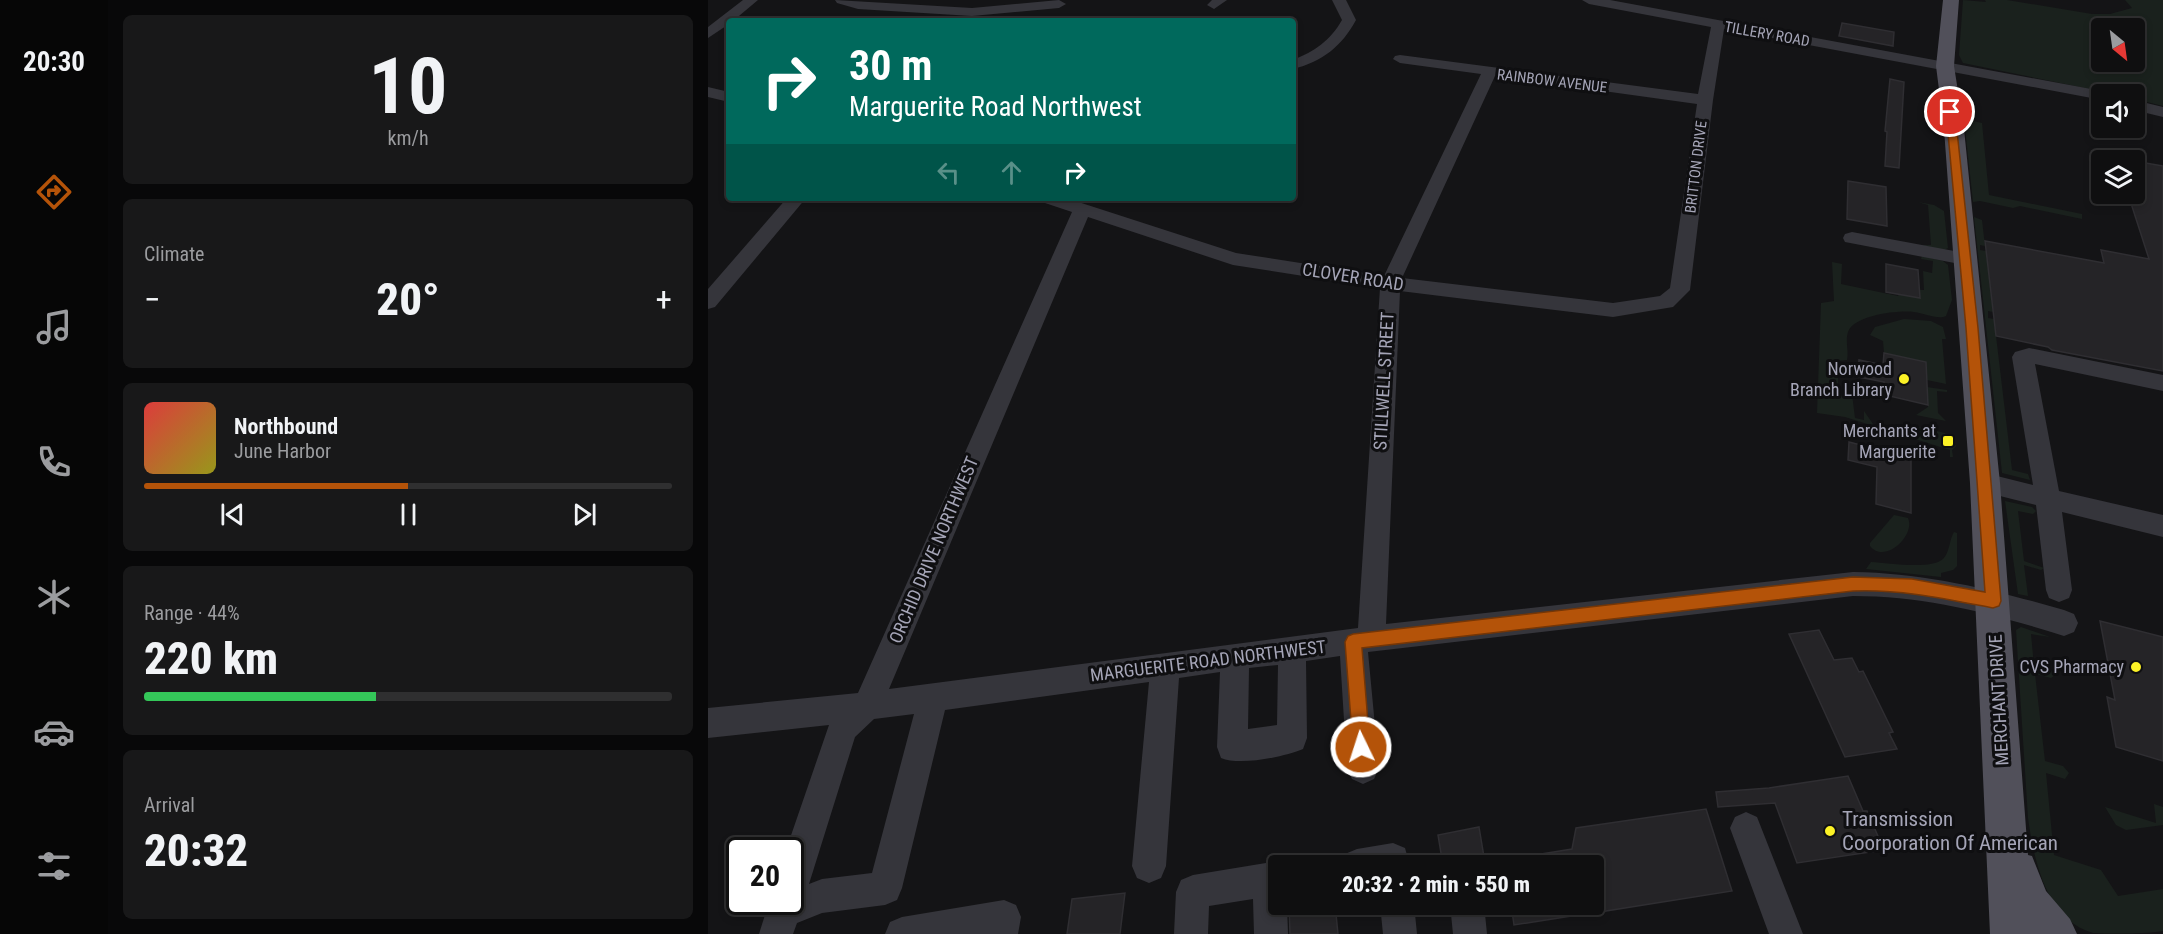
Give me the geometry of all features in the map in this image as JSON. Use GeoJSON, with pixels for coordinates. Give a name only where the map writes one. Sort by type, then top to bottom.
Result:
{"type":"FeatureCollection","features":[{"type":"Feature","properties":{"kind":"main road","name":"MERCHANT DRIVE"},"geometry":{"type":"LineString","coordinates":[[1951,0],[1945,66],[1954,129],[1985,483],[2012,934]]}},
{"type":"Feature","properties":{"kind":"main road"},"geometry":{"type":"LineString","coordinates":[[2008,847],[2031,906],[2055,934]]}},
{"type":"Feature","properties":{"kind":"street"},"geometry":{"type":"LineString","coordinates":[[727,18],[751,0]]}},
{"type":"Feature","properties":{"kind":"street"},"geometry":{"type":"LineString","coordinates":[[842,0],[858,5],[972,12],[1059,2],[1059,18]]}},
{"type":"Feature","properties":{"kind":"street"},"geometry":{"type":"LineString","coordinates":[[1296,64],[1315,57],[1339,40],[1349,20],[1339,0]]}},
{"type":"Feature","properties":{"kind":"street","name":"TILLERY ROAD"},"geometry":{"type":"LineString","coordinates":[[1589,0],[2091,94]]}},
{"type":"Feature","properties":{"kind":"street"},"geometry":{"type":"LineString","coordinates":[[708,19],[732,14]]}},
{"type":"Feature","properties":{"kind":"street"},"geometry":{"type":"LineString","coordinates":[[708,34],[726,19]]}},
{"type":"Feature","properties":{"kind":"street","name":"BRITTON DRIVE"},"geometry":{"type":"LineString","coordinates":[[1666,302],[1680,290],[1705,100],[1718,25]]}},
{"type":"Feature","properties":{"kind":"street","name":"RAINBOW AVENUE"},"geometry":{"type":"LineString","coordinates":[[1400,59],[1489,73],[1705,100]]}},
{"type":"Feature","properties":{"kind":"street","name":"STILLWELL STREET"},"geometry":{"type":"LineString","coordinates":[[1363,768],[1362,640],[1390,283],[1489,73]]}},
{"type":"Feature","properties":{"kind":"street"},"geometry":{"type":"LineString","coordinates":[[708,92],[726,96]]}},
{"type":"Feature","properties":{"kind":"street"},"geometry":{"type":"LineString","coordinates":[[2145,108],[2163,112]]}},
{"type":"Feature","properties":{"kind":"street"},"geometry":{"type":"LineString","coordinates":[[708,302],[794,201]]}},
{"type":"Feature","properties":{"kind":"street","name":"CLOVER ROAD"},"geometry":{"type":"LineString","coordinates":[[1057,201],[1233,258],[1390,283],[1613,310],[1666,302]]}},
{"type":"Feature","properties":{"kind":"street","name":"ORCHID DRIVE NORTHWEST"},"geometry":{"type":"LineString","coordinates":[[804,848],[843,728],[867,705],[1082,209]]}},
{"type":"Feature","properties":{"kind":"street"},"geometry":{"type":"LineString","coordinates":[[1852,238],[1965,260]]}},
{"type":"Feature","properties":{"kind":"street"},"geometry":{"type":"LineString","coordinates":[[2060,590],[2048,499],[2023,357],[2025,355],[2163,383]]}},
{"type":"Feature","properties":{"kind":"street"},"geometry":{"type":"LineString","coordinates":[[1985,483],[2163,526]]}},
{"type":"Feature","properties":{"kind":"street","name":"MARGUERITE ROAD NORTHWEST"},"geometry":{"type":"LineString","coordinates":[[708,723],[933,697],[1362,640],[1853,584],[1883,583],[1912,586],[1993,601],[2064,623]]}},
{"type":"Feature","properties":{"kind":"street"},"geometry":{"type":"LineString","coordinates":[[1235,657],[1232,747],[1292,738],[1293,650]]}},
{"type":"Feature","properties":{"kind":"street"},"geometry":{"type":"LineString","coordinates":[[1149,866],[1165,666]]}},
{"type":"Feature","properties":{"kind":"street"},"geometry":{"type":"LineString","coordinates":[[804,902],[822,896],[885,888],[933,697]]}},
{"type":"Feature","properties":{"kind":"street"},"geometry":{"type":"LineString","coordinates":[[1746,828],[1786,934]]}},
{"type":"Feature","properties":{"kind":"street"},"geometry":{"type":"LineString","coordinates":[[1191,934],[1193,892],[1268,880]]}},
{"type":"Feature","properties":{"kind":"street"},"geometry":{"type":"LineString","coordinates":[[1270,915],[1271,934]]}},
{"type":"Feature","properties":{"kind":"street"},"geometry":{"type":"LineString","coordinates":[[1398,915],[1400,934]]}},
{"type":"Feature","properties":{"kind":"street"},"geometry":{"type":"LineString","coordinates":[[1468,915],[1470,934]]}},
{"type":"Feature","properties":{"kind":"street"},"geometry":{"type":"LineString","coordinates":[[902,934],[1004,917],[1001,934]]}},
{"type":"Feature","properties":{"kind":"shaded area"},"geometry":{"type":"Polygon","coordinates":[[[1963,0],[1986,2],[1985,0],[2007,0],[2092,14],[2110,14],[2132,8],[2125,0],[2163,0],[2163,106],[2145,102],[2145,84],[2091,84],[2091,89],[1963,63],[1959,55],[1963,0]]]}},
{"type":"Feature","properties":{"kind":"shaded area"},"geometry":{"type":"Polygon","coordinates":[[[1964,119],[1982,123],[1989,195],[2082,214],[2082,219],[2020,206],[2013,208],[1980,201],[1973,202],[1964,119]]]}},
{"type":"Feature","properties":{"kind":"shaded area"},"geometry":{"type":"Polygon","coordinates":[[[1918,202],[1934,205],[1944,211],[1948,248],[1944,250],[1920,245],[1931,245],[1928,205],[1918,202]]]}},
{"type":"Feature","properties":{"kind":"shaded area"},"geometry":{"type":"Polygon","coordinates":[[[1974,217],[1982,220],[1985,246],[1980,245],[1980,250],[1986,251],[1993,312],[1988,311],[1988,318],[1994,319],[2012,470],[2028,474],[2030,480],[2002,473],[1974,217]]]}},
{"type":"Feature","properties":{"kind":"shaded area"},"geometry":{"type":"Polygon","coordinates":[[[1922,256],[1943,261],[1948,265],[1952,300],[1946,316],[1935,317],[1907,312],[1888,313],[1859,321],[1852,326],[1847,335],[1847,360],[1838,361],[1838,396],[1852,394],[1855,418],[1864,420],[1864,411],[1873,424],[1892,431],[1896,429],[1907,436],[1920,437],[1916,426],[1945,433],[1956,446],[1952,450],[1953,457],[1950,457],[1950,450],[1845,417],[1817,413],[1821,303],[1834,301],[1832,262],[1842,264],[1841,284],[1919,298],[1919,290],[1924,290],[1923,271],[1932,273],[1933,261],[1921,259],[1922,256]]]}},
{"type":"Feature","properties":{"kind":"shaded area"},"geometry":{"type":"Polygon","coordinates":[[[1904,319],[1931,321],[1943,327],[1946,339],[1942,339],[1946,384],[1927,380],[1926,362],[1884,353],[1883,341],[1870,335],[1875,327],[1904,319]]]}},
{"type":"Feature","properties":{"kind":"shaded area"},"geometry":{"type":"Polygon","coordinates":[[[1927,387],[1947,390],[1947,392],[1937,391],[1938,413],[1946,421],[1916,415],[1928,407],[1927,387]]]}},
{"type":"Feature","properties":{"kind":"shaded area"},"geometry":{"type":"Polygon","coordinates":[[[2005,501],[2032,507],[2036,511],[2033,514],[2018,511],[2024,561],[2044,568],[2041,570],[2024,565],[2028,596],[2018,594],[2005,501]]]}},
{"type":"Feature","properties":{"kind":"shaded area"},"geometry":{"type":"Polygon","coordinates":[[[1894,515],[1908,518],[1908,532],[1898,546],[1883,552],[1876,551],[1870,543],[1894,515]]]}},
{"type":"Feature","properties":{"kind":"shaded area"},"geometry":{"type":"Polygon","coordinates":[[[1954,532],[1957,533],[1957,566],[1953,570],[1941,573],[1941,577],[1866,569],[1871,562],[1909,565],[1937,562],[1945,556],[1954,532]]]}},
{"type":"Feature","properties":{"kind":"shaded area"},"geometry":{"type":"Polygon","coordinates":[[[2021,627],[2050,637],[2031,634],[2034,666],[2051,670],[2055,675],[2051,678],[2035,674],[2045,761],[2063,766],[2069,773],[2065,779],[2046,773],[2054,855],[2101,870],[2118,896],[2163,889],[2163,931],[2093,933],[2077,926],[2064,915],[2053,902],[2045,886],[2034,852],[2028,818],[2016,630],[2021,627]]]}},
{"type":"Feature","properties":{"kind":"shaded area"},"geometry":{"type":"Polygon","coordinates":[[[2154,804],[2163,807],[2163,825],[2126,830],[2116,825],[2105,807],[2156,823],[2154,804]]]}},
{"type":"Feature","properties":{"kind":"building"},"geometry":{"type":"Polygon","coordinates":[[[1842,23],[1894,32],[1893,46],[1839,36],[1842,23]]]}},
{"type":"Feature","properties":{"kind":"building"},"geometry":{"type":"Polygon","coordinates":[[[1890,79],[1904,82],[1899,168],[1885,166],[1887,132],[1885,131],[1890,79]]]}},
{"type":"Feature","properties":{"kind":"building"},"geometry":{"type":"Polygon","coordinates":[[[2145,163],[2163,166],[2163,371],[2052,350],[2048,347],[1996,336],[1985,241],[2104,263],[2101,250],[2149,259],[2131,204],[2145,204],[2145,163]]]}},
{"type":"Feature","properties":{"kind":"building"},"geometry":{"type":"Polygon","coordinates":[[[1848,181],[1886,187],[1887,226],[1847,219],[1848,181]]]}},
{"type":"Feature","properties":{"kind":"building"},"geometry":{"type":"Polygon","coordinates":[[[1886,264],[1918,270],[1920,298],[1886,292],[1886,264]]]}},
{"type":"Feature","properties":{"kind":"building","name":"Norwood Branch Library"},"geometry":{"type":"Polygon","coordinates":[[[1884,353],[1926,362],[1928,405],[1885,395],[1884,382],[1858,377],[1859,360],[1883,365],[1884,353]]]}},
{"type":"Feature","properties":{"kind":"building"},"geometry":{"type":"Polygon","coordinates":[[[1849,442],[1911,458],[1911,513],[1876,504],[1877,467],[1848,460],[1849,442]]]}},
{"type":"Feature","properties":{"kind":"building","name":"CVS Pharmacy"},"geometry":{"type":"Polygon","coordinates":[[[2100,621],[2163,637],[2163,761],[2116,747],[2107,697],[2115,700],[2100,621]]]}},
{"type":"Feature","properties":{"kind":"building"},"geometry":{"type":"Polygon","coordinates":[[[1819,630],[1834,660],[1852,658],[1859,672],[1863,671],[1893,732],[1889,733],[1897,749],[1845,757],[1789,634],[1819,630]]]}},
{"type":"Feature","properties":{"kind":"building","name":"Transmission Coorporation Of American"},"geometry":{"type":"Polygon","coordinates":[[[1848,776],[1863,811],[1867,811],[1884,850],[1797,863],[1775,803],[1718,807],[1716,792],[1769,788],[1848,776]]]}},
{"type":"Feature","properties":{"kind":"building"},"geometry":{"type":"Polygon","coordinates":[[[1706,809],[1732,891],[1604,911],[1604,855],[1535,855],[1572,849],[1576,828],[1706,809]]]}},
{"type":"Feature","properties":{"kind":"building"},"geometry":{"type":"Polygon","coordinates":[[[1479,827],[1484,855],[1441,855],[1438,835],[1479,827]]]}},
{"type":"Feature","properties":{"kind":"building"},"geometry":{"type":"Polygon","coordinates":[[[1125,893],[1120,934],[1067,934],[1072,899],[1125,893]]]}},
{"type":"Feature","properties":{"kind":"building"},"geometry":{"type":"Polygon","coordinates":[[[1289,915],[1336,915],[1338,934],[1290,934],[1289,915]]]}},
{"type":"Feature","properties":{"kind":"building"},"geometry":{"type":"Polygon","coordinates":[[[1513,915],[1577,915],[1514,925],[1513,915]]]}},
{"type":"Feature","properties":{"kind":"place","name":"Norwood Branch Library"},"geometry":{"type":"Point","coordinates":[1904,379]}},
{"type":"Feature","properties":{"kind":"place","name":"Merchants at Marguerite"},"geometry":{"type":"Point","coordinates":[1948,441]}},
{"type":"Feature","properties":{"kind":"place","name":"CVS Pharmacy"},"geometry":{"type":"Point","coordinates":[2136,667]}},
{"type":"Feature","properties":{"kind":"place","name":"Transmission Coorporation Of American"},"geometry":{"type":"Point","coordinates":[1830,831]}},
{"type":"Feature","properties":{"kind":"route"},"geometry":{"type":"LineString","coordinates":[[1361,747],[1353,642],[1853,584],[1883,583],[1912,586],[1993,601],[1972,328],[1954,129],[1950,112]]}}]}
